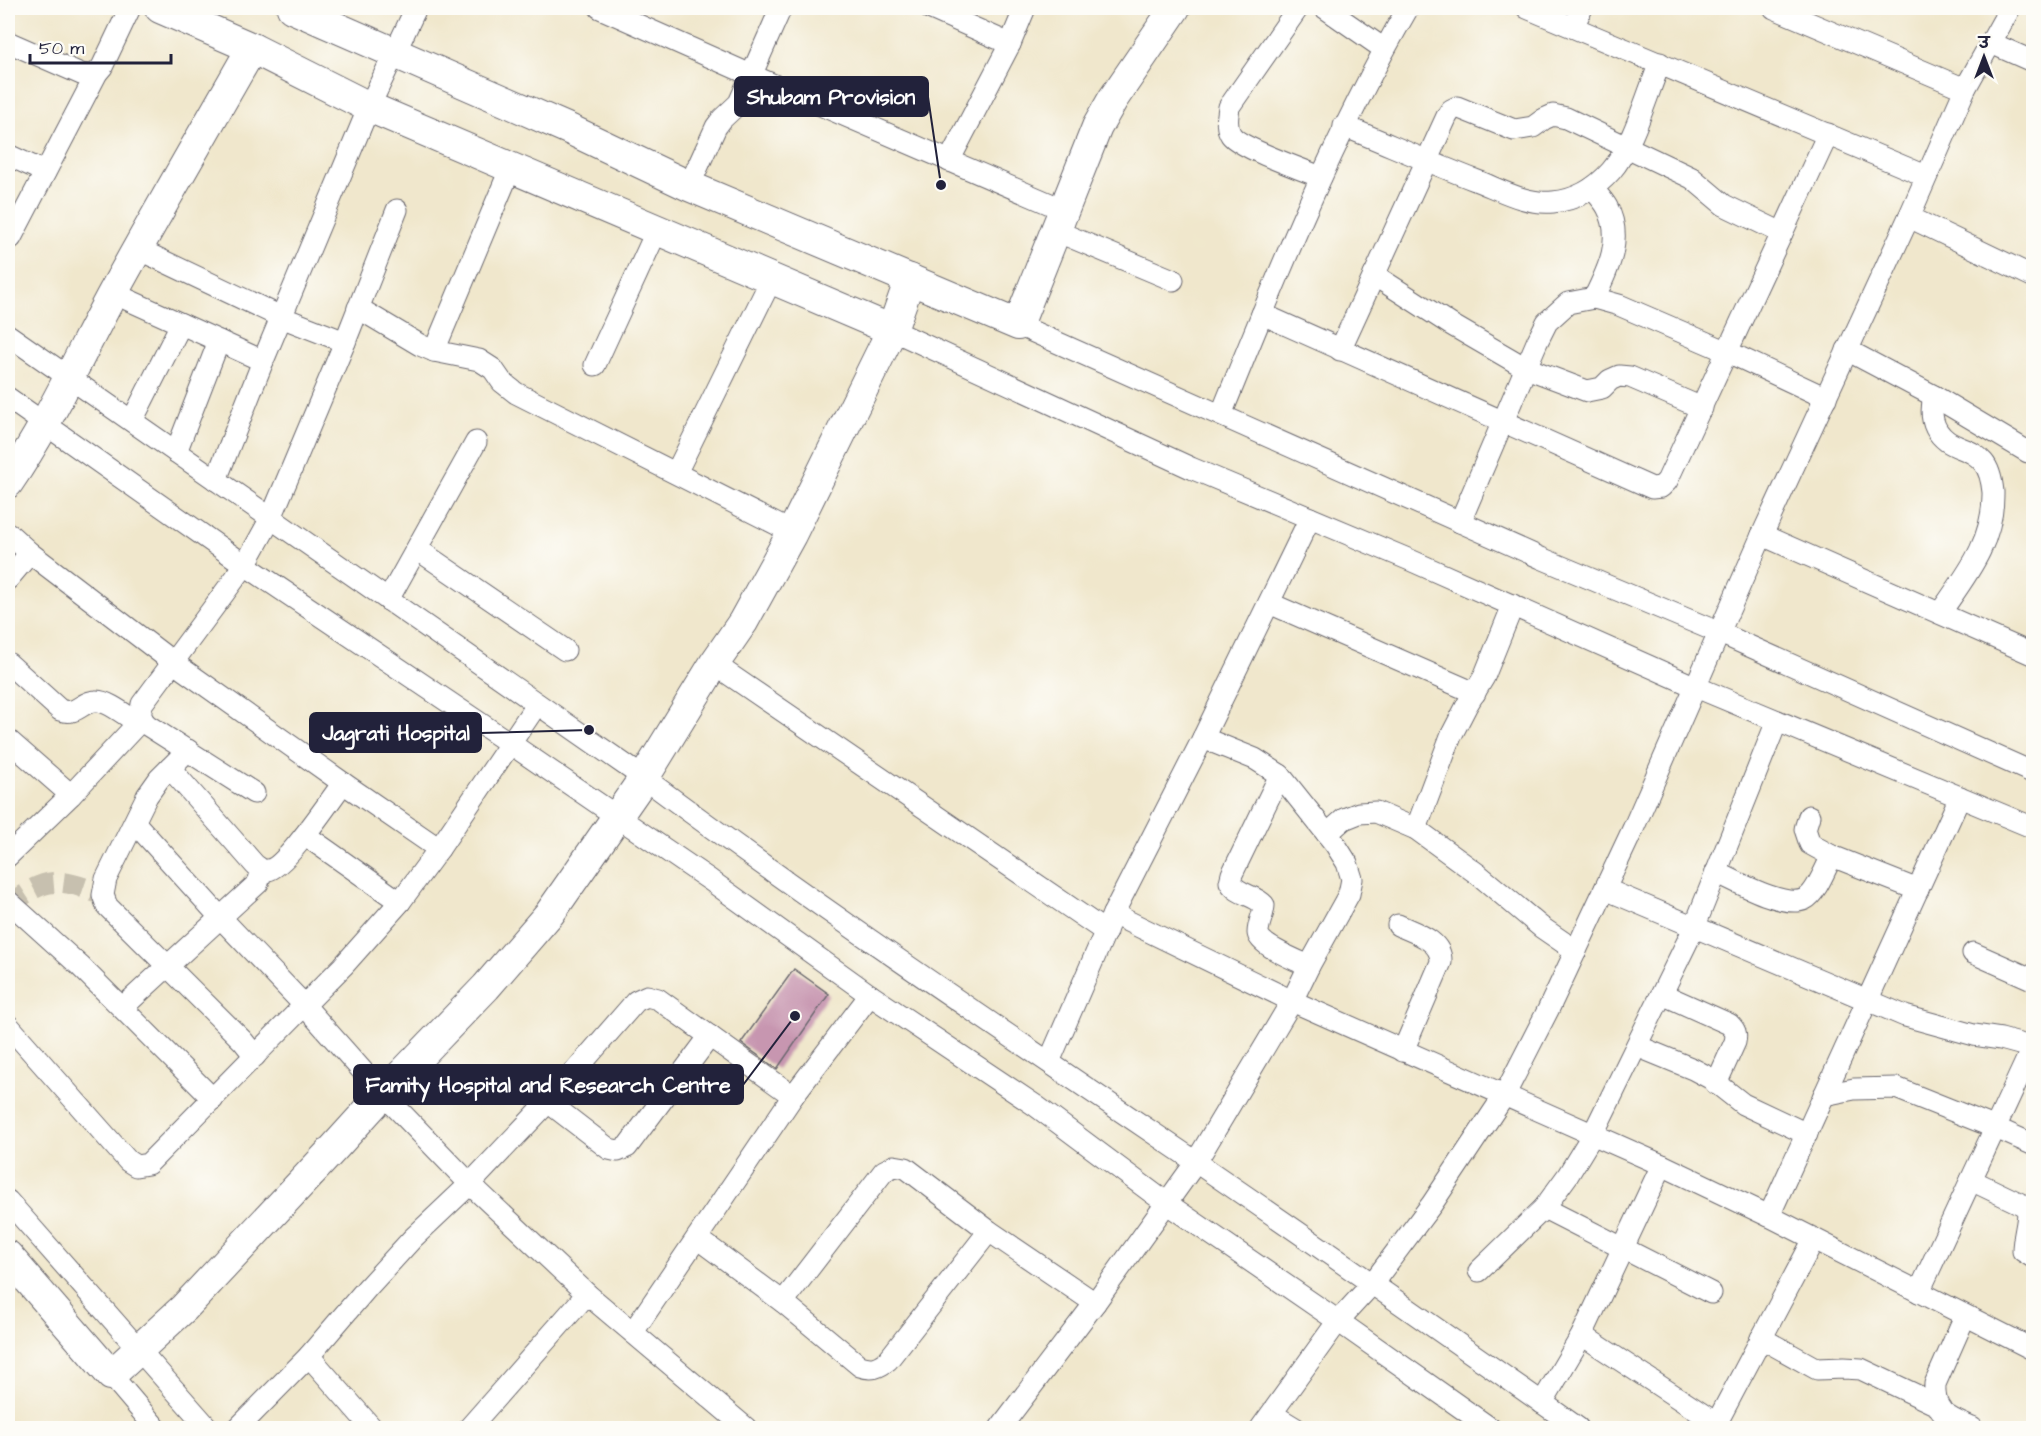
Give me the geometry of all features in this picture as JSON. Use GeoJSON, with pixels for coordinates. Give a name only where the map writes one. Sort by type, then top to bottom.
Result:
{"type":"FeatureCollection","features":[{"type":"Feature","properties":{"kind":"street"},"geometry":{"type":"LineString","coordinates":[[11,238],[102,67],[130,8]]}},
{"type":"Feature","properties":{"kind":"street"},"geometry":{"type":"LineString","coordinates":[[160,8],[252,48],[369,107],[892,330],[1191,468],[1513,605],[1696,687],[2034,828]]}},
{"type":"Feature","properties":{"kind":"street"},"geometry":{"type":"LineString","coordinates":[[292,8],[571,130],[688,186],[1018,325],[1460,522],[1720,633],[2034,773]]}},
{"type":"Feature","properties":{"kind":"street"},"geometry":{"type":"LineString","coordinates":[[216,480],[369,107],[416,8]]}},
{"type":"Feature","properties":{"kind":"street"},"geometry":{"type":"LineString","coordinates":[[600,8],[949,161],[1173,280]]}},
{"type":"Feature","properties":{"kind":"street"},"geometry":{"type":"LineString","coordinates":[[688,186],[716,127],[739,103],[781,8]]}},
{"type":"Feature","properties":{"kind":"street"},"geometry":{"type":"LineString","coordinates":[[928,8],[1010,44]]}},
{"type":"Feature","properties":{"kind":"street"},"geometry":{"type":"LineString","coordinates":[[949,161],[1010,44],[1025,8]]}},
{"type":"Feature","properties":{"kind":"street"},"geometry":{"type":"LineString","coordinates":[[1018,325],[1096,127],[1175,8]]}},
{"type":"Feature","properties":{"kind":"street"},"geometry":{"type":"LineString","coordinates":[[1298,8],[1229,107],[1227,123],[1231,135],[1242,144],[1321,177]]}},
{"type":"Feature","properties":{"kind":"street"},"geometry":{"type":"LineString","coordinates":[[1325,8],[1384,49]]}},
{"type":"Feature","properties":{"kind":"street"},"geometry":{"type":"LineString","coordinates":[[1221,415],[1262,314],[1344,126],[1408,8]]}},
{"type":"Feature","properties":{"kind":"street"},"geometry":{"type":"LineString","coordinates":[[1527,8],[1926,176]]}},
{"type":"Feature","properties":{"kind":"street"},"geometry":{"type":"LineString","coordinates":[[1573,27],[1582,8]]}},
{"type":"Feature","properties":{"kind":"street"},"geometry":{"type":"LineString","coordinates":[[1774,8],[1965,89]]}},
{"type":"Feature","properties":{"kind":"street"},"geometry":{"type":"LineString","coordinates":[[1295,1428],[1267,1421],[1338,1321],[1372,1284],[1432,1204],[1504,1096],[1605,889],[1762,535],[1909,217],[1965,89],[2010,8]]}},
{"type":"Feature","properties":{"kind":"street"},"geometry":{"type":"LineString","coordinates":[[8,42],[81,75],[90,76],[97,73]]}},
{"type":"Feature","properties":{"kind":"street"},"geometry":{"type":"LineString","coordinates":[[1991,43],[2034,62]]}},
{"type":"Feature","properties":{"kind":"street"},"geometry":{"type":"LineString","coordinates":[[8,483],[71,378],[113,293],[252,48]]}},
{"type":"Feature","properties":{"kind":"street"},"geometry":{"type":"LineString","coordinates":[[1344,126],[1524,200],[1551,203],[1574,198],[1592,188],[1612,170],[1627,146],[1660,63]]}},
{"type":"Feature","properties":{"kind":"street"},"geometry":{"type":"LineString","coordinates":[[1340,350],[1447,116],[1457,107],[1514,130],[1533,127],[1553,115],[1566,118],[1692,178],[1724,205],[1782,233]]}},
{"type":"Feature","properties":{"kind":"street"},"geometry":{"type":"LineString","coordinates":[[1262,314],[1652,488],[1661,487],[1667,481],[1702,408],[1828,134]]}},
{"type":"Feature","properties":{"kind":"street"},"geometry":{"type":"LineString","coordinates":[[8,155],[45,172]]}},
{"type":"Feature","properties":{"kind":"street"},"geometry":{"type":"LineString","coordinates":[[434,351],[511,167]]}},
{"type":"Feature","properties":{"kind":"street"},"geometry":{"type":"LineString","coordinates":[[1592,188],[1607,208],[1613,225],[1615,244],[1611,265],[1594,298]]}},
{"type":"Feature","properties":{"kind":"street"},"geometry":{"type":"LineString","coordinates":[[8,856],[140,721],[142,704],[245,565],[271,518],[398,210]]}},
{"type":"Feature","properties":{"kind":"street"},"geometry":{"type":"LineString","coordinates":[[1909,217],[2034,277]]}},
{"type":"Feature","properties":{"kind":"street"},"geometry":{"type":"LineString","coordinates":[[595,365],[657,230]]}},
{"type":"Feature","properties":{"kind":"street"},"geometry":{"type":"LineString","coordinates":[[138,249],[281,317],[345,342]]}},
{"type":"Feature","properties":{"kind":"street"},"geometry":{"type":"LineString","coordinates":[[1374,275],[1450,324],[1524,367],[1587,391],[1602,388],[1610,380],[1619,376],[1630,377],[1702,408]]}},
{"type":"Feature","properties":{"kind":"street"},"geometry":{"type":"LineString","coordinates":[[676,473],[772,278]]}},
{"type":"Feature","properties":{"kind":"street"},"geometry":{"type":"LineString","coordinates":[[111,1375],[184,1308],[382,1094],[486,987],[550,913],[644,778],[714,664],[743,622],[792,532],[892,330],[910,279]]}},
{"type":"Feature","properties":{"kind":"street"},"geometry":{"type":"LineString","coordinates":[[113,293],[263,362]]}},
{"type":"Feature","properties":{"kind":"street"},"geometry":{"type":"LineString","coordinates":[[1460,522],[1524,367],[1547,322],[1568,303],[1594,298],[1618,305],[1728,352],[1826,398]]}},
{"type":"Feature","properties":{"kind":"street"},"geometry":{"type":"LineString","coordinates":[[358,308],[420,345],[440,354],[479,360],[494,369],[502,382],[516,393],[792,532]]}},
{"type":"Feature","properties":{"kind":"street"},"geometry":{"type":"LineString","coordinates":[[132,421],[181,324]]}},
{"type":"Feature","properties":{"kind":"street"},"geometry":{"type":"LineString","coordinates":[[8,335],[644,778],[747,855],[1196,1162],[1578,1428]]}},
{"type":"Feature","properties":{"kind":"street"},"geometry":{"type":"LineString","coordinates":[[176,452],[219,342]]}},
{"type":"Feature","properties":{"kind":"street"},"geometry":{"type":"LineString","coordinates":[[1847,350],[1934,396],[2028,452],[2034,453]]}},
{"type":"Feature","properties":{"kind":"street"},"geometry":{"type":"LineString","coordinates":[[1934,396],[1930,412],[1935,428],[1947,441],[1973,452],[1985,464],[1992,482],[1993,502],[1993,512],[1977,557],[1940,613]]}},
{"type":"Feature","properties":{"kind":"street"},"geometry":{"type":"LineString","coordinates":[[8,398],[245,565],[511,744],[870,995],[1036,1106],[1166,1203],[1490,1428]]}},
{"type":"Feature","properties":{"kind":"street"},"geometry":{"type":"LineString","coordinates":[[388,600],[476,442]]}},
{"type":"Feature","properties":{"kind":"street"},"geometry":{"type":"LineString","coordinates":[[1049,1062],[1109,923],[1203,738],[1310,518]]}},
{"type":"Feature","properties":{"kind":"street"},"geometry":{"type":"LineString","coordinates":[[8,533],[174,663],[439,849]]}},
{"type":"Feature","properties":{"kind":"street"},"geometry":{"type":"LineString","coordinates":[[1762,535],[2034,655]]}},
{"type":"Feature","properties":{"kind":"street"},"geometry":{"type":"LineString","coordinates":[[417,549],[565,650]]}},
{"type":"Feature","properties":{"kind":"street"},"geometry":{"type":"LineString","coordinates":[[8,579],[30,552]]}},
{"type":"Feature","properties":{"kind":"street"},"geometry":{"type":"LineString","coordinates":[[1269,603],[1475,693]]}},
{"type":"Feature","properties":{"kind":"street"},"geometry":{"type":"LineString","coordinates":[[1416,829],[1451,736],[1484,677],[1513,605]]}},
{"type":"Feature","properties":{"kind":"street"},"geometry":{"type":"LineString","coordinates":[[8,663],[60,710],[75,711],[97,700],[107,704],[147,725],[254,793]]}},
{"type":"Feature","properties":{"kind":"street"},"geometry":{"type":"LineString","coordinates":[[714,664],[1109,923],[1292,1001],[1662,1165],[1769,1216],[2034,1350]]}},
{"type":"Feature","properties":{"kind":"street"},"geometry":{"type":"LineString","coordinates":[[8,1025],[128,1161],[136,1166],[148,1164],[343,966],[400,902],[439,849],[537,704]]}},
{"type":"Feature","properties":{"kind":"street"},"geometry":{"type":"LineString","coordinates":[[1479,1271],[1544,1208],[1593,1134],[1694,928],[1777,721]]}},
{"type":"Feature","properties":{"kind":"street"},"geometry":{"type":"LineString","coordinates":[[1000,1428],[1095,1303],[1196,1162],[1292,1001],[1349,894],[1352,879],[1347,863],[1280,775],[1255,759],[1203,738]]}},
{"type":"Feature","properties":{"kind":"street"},"geometry":{"type":"LineString","coordinates":[[8,740],[70,795]]}},
{"type":"Feature","properties":{"kind":"street"},"geometry":{"type":"LineString","coordinates":[[188,750],[159,779],[147,796],[106,879],[103,895],[107,906],[243,1041],[255,1056]]}},
{"type":"Feature","properties":{"kind":"street"},"geometry":{"type":"LineString","coordinates":[[170,768],[255,865],[262,870],[270,870],[278,865],[305,835],[343,783]]}},
{"type":"Feature","properties":{"kind":"street"},"geometry":{"type":"LineString","coordinates":[[1280,775],[1230,882],[1234,888],[1264,904],[1258,937],[1264,943],[1309,966]]}},
{"type":"Feature","properties":{"kind":"street"},"geometry":{"type":"LineString","coordinates":[[1769,1216],[1960,797]]}},
{"type":"Feature","properties":{"kind":"street"},"geometry":{"type":"LineString","coordinates":[[1327,834],[1344,819],[1359,813],[1376,812],[1416,829],[1479,875],[1541,927],[1576,951]]}},
{"type":"Feature","properties":{"kind":"street"},"geometry":{"type":"LineString","coordinates":[[1809,816],[1805,829],[1810,844],[1832,856],[1918,890]]}},
{"type":"Feature","properties":{"kind":"street"},"geometry":{"type":"LineString","coordinates":[[135,823],[304,1005],[382,1094],[470,1184],[587,1294],[744,1428]]}},
{"type":"Feature","properties":{"kind":"street"},"geometry":{"type":"LineString","coordinates":[[305,835],[400,902]]}},
{"type":"Feature","properties":{"kind":"street"},"geometry":{"type":"LineString","coordinates":[[1716,872],[1779,900],[1793,902],[1805,899],[1813,892],[1832,856]]}},
{"type":"Feature","properties":{"kind":"street"},"geometry":{"type":"LineString","coordinates":[[122,1008],[258,883],[262,870]]}},
{"type":"Feature","properties":{"kind":"street"},"geometry":{"type":"LineString","coordinates":[[1605,889],[1867,1002],[1905,1016],[2033,1046],[1919,1292]]}},
{"type":"Feature","properties":{"kind":"street"},"geometry":{"type":"LineString","coordinates":[[8,901],[80,966],[213,1099]]}},
{"type":"Feature","properties":{"kind":"street"},"geometry":{"type":"LineString","coordinates":[[1398,925],[1432,942],[1442,954],[1441,962],[1403,1050]]}},
{"type":"Feature","properties":{"kind":"street"},"geometry":{"type":"LineString","coordinates":[[1973,953],[2034,980]]}},
{"type":"Feature","properties":{"kind":"street"},"geometry":{"type":"LineString","coordinates":[[1662,994],[1729,1024],[1734,1029],[1737,1035],[1735,1042],[1716,1084]]}},
{"type":"Feature","properties":{"kind":"street"},"geometry":{"type":"LineString","coordinates":[[633,1332],[793,1096],[870,995]]}},
{"type":"Feature","properties":{"kind":"street"},"geometry":{"type":"LineString","coordinates":[[238,1428],[309,1356],[413,1238],[470,1184],[548,1102],[636,1001],[647,996],[658,999],[793,1096]]}},
{"type":"Feature","properties":{"kind":"street"},"geometry":{"type":"LineString","coordinates":[[548,1102],[609,1149],[618,1151],[627,1148],[710,1036]]}},
{"type":"Feature","properties":{"kind":"street"},"geometry":{"type":"LineString","coordinates":[[1637,1046],[1693,1069],[1743,1104],[1807,1134]]}},
{"type":"Feature","properties":{"kind":"street"},"geometry":{"type":"LineString","coordinates":[[1824,1095],[1854,1089],[1896,1088],[2034,1145]]}},
{"type":"Feature","properties":{"kind":"street"},"geometry":{"type":"LineString","coordinates":[[1542,1403],[1582,1335],[1662,1165]]}},
{"type":"Feature","properties":{"kind":"street"},"geometry":{"type":"LineString","coordinates":[[783,1302],[884,1171],[894,1166],[906,1168],[989,1231],[1095,1303]]}},
{"type":"Feature","properties":{"kind":"street"},"geometry":{"type":"LineString","coordinates":[[1971,1180],[2023,1205],[2028,1211],[2023,1251],[2034,1258]]}},
{"type":"Feature","properties":{"kind":"street"},"geometry":{"type":"LineString","coordinates":[[8,1201],[208,1428]]}},
{"type":"Feature","properties":{"kind":"street"},"geometry":{"type":"LineString","coordinates":[[1544,1208],[1711,1293]]}},
{"type":"Feature","properties":{"kind":"street"},"geometry":{"type":"LineString","coordinates":[[697,1238],[783,1302],[860,1366],[870,1369],[888,1360],[989,1231]]}},
{"type":"Feature","properties":{"kind":"street"},"geometry":{"type":"LineString","coordinates":[[1582,1335],[1715,1426],[1814,1239]]}},
{"type":"Feature","properties":{"kind":"street"},"geometry":{"type":"LineString","coordinates":[[8,1256],[156,1428]]}},
{"type":"Feature","properties":{"kind":"street"},"geometry":{"type":"LineString","coordinates":[[469,1428],[587,1294]]}},
{"type":"Feature","properties":{"kind":"street"},"geometry":{"type":"LineString","coordinates":[[1965,1316],[1935,1384],[1934,1395],[1937,1405],[1947,1417],[1972,1428]]}},
{"type":"Feature","properties":{"kind":"street"},"geometry":{"type":"LineString","coordinates":[[1761,1338],[1817,1369],[1861,1369],[1937,1405]]}},
{"type":"Feature","properties":{"kind":"street"},"geometry":{"type":"LineString","coordinates":[[309,1356],[372,1428]]}},
{"type":"Feature","properties":{"kind":"building"},"geometry":{"type":"Polygon","coordinates":[[[794,969],[829,994],[777,1069],[741,1043],[794,969]]]}},
{"type":"Feature","properties":{"kind":"tunnel"},"geometry":{"type":"LineString","coordinates":[[8,906],[33,889],[53,882],[75,885],[103,895]]}},
{"type":"Feature","properties":{"kind":"place","name":"Shubam Provision"},"geometry":{"type":"Point","coordinates":[941,185]}},
{"type":"Feature","properties":{"kind":"place","name":"Jagrati Hospital"},"geometry":{"type":"Point","coordinates":[589,730]}},
{"type":"Feature","properties":{"kind":"place","name":"Famity Hospital and Research Centre"},"geometry":{"type":"Point","coordinates":[795,1016]}}]}
